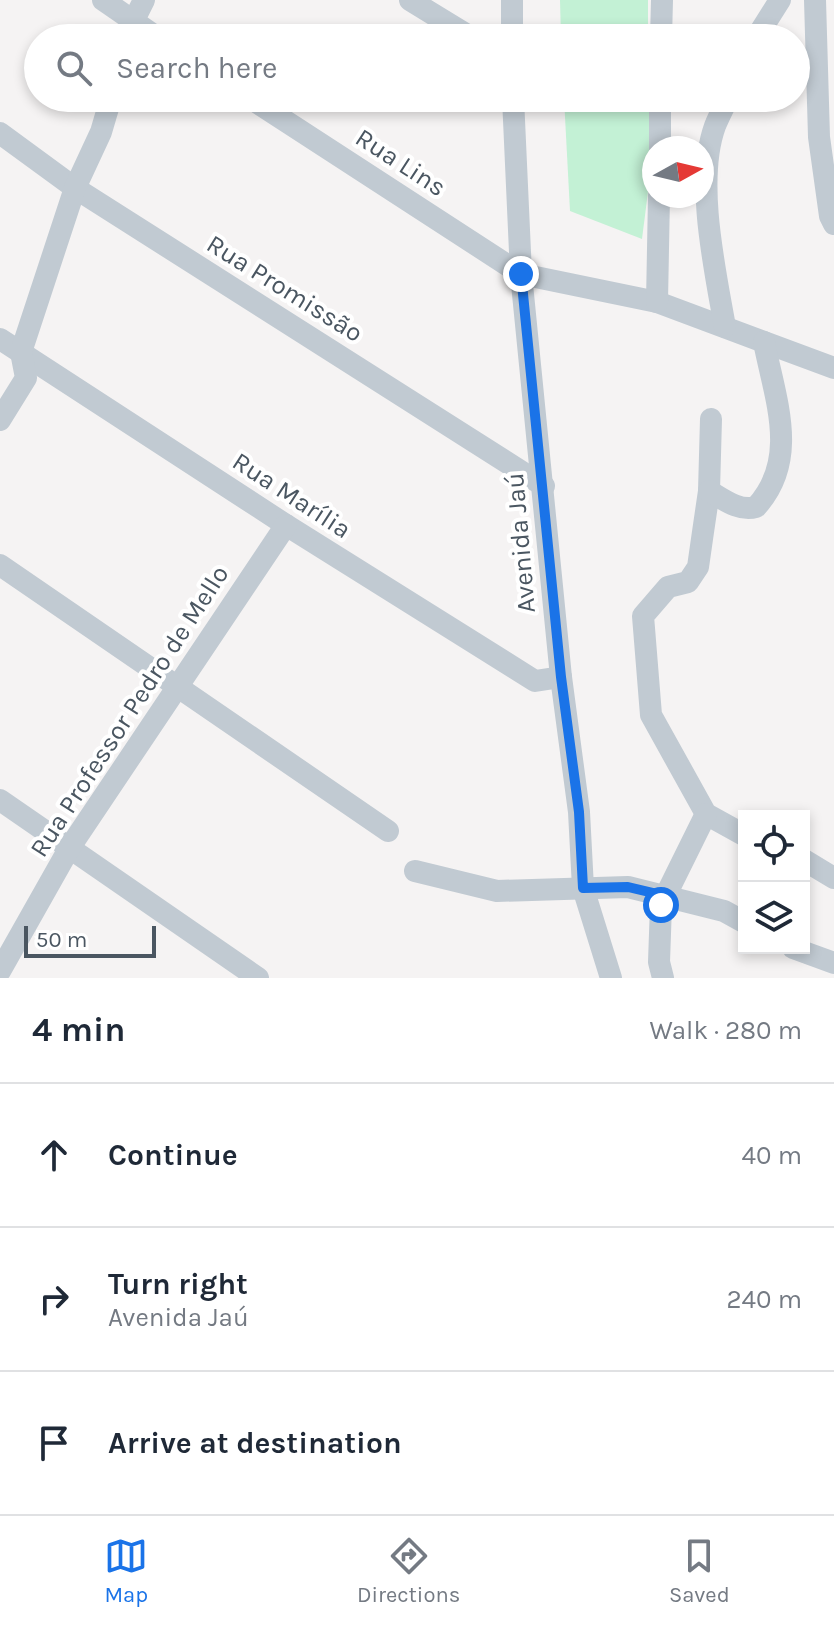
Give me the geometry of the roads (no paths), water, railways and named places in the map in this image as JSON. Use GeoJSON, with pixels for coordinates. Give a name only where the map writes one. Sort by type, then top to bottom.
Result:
{"type":"FeatureCollection","features":[{"type":"Feature","properties":{"kind":"street"},"geometry":{"type":"LineString","coordinates":[[103,0],[125,24]]}},
{"type":"Feature","properties":{"kind":"street"},"geometry":{"type":"LineString","coordinates":[[133,24],[144,0]]}},
{"type":"Feature","properties":{"kind":"street"},"geometry":{"type":"LineString","coordinates":[[410,0],[449,24]]}},
{"type":"Feature","properties":{"kind":"street"},"geometry":{"type":"LineString","coordinates":[[512,0],[512,24]]}},
{"type":"Feature","properties":{"kind":"street"},"geometry":{"type":"LineString","coordinates":[[661,24],[662,0]]}},
{"type":"Feature","properties":{"kind":"street"},"geometry":{"type":"LineString","coordinates":[[765,24],[780,0]]}},
{"type":"Feature","properties":{"kind":"street"},"geometry":{"type":"LineString","coordinates":[[815,0],[819,137],[830,216],[834,224]]}},
{"type":"Feature","properties":{"kind":"street"},"geometry":{"type":"LineString","coordinates":[[0,420],[26,378],[21,352],[75,188],[107,112]]}},
{"type":"Feature","properties":{"kind":"street","name":"Rua Lins"},"geometry":{"type":"LineString","coordinates":[[272,112],[521,274]]}},
{"type":"Feature","properties":{"kind":"street","name":"Avenida Jaú"},"geometry":{"type":"LineString","coordinates":[[514,112],[521,274],[561,677],[579,812],[583,888],[611,978]]}},
{"type":"Feature","properties":{"kind":"street"},"geometry":{"type":"LineString","coordinates":[[660,112],[660,136]]}},
{"type":"Feature","properties":{"kind":"street"},"geometry":{"type":"LineString","coordinates":[[721,112],[714,128],[707,173],[710,243],[725,327]]}},
{"type":"Feature","properties":{"kind":"street","name":"Rua Promissão"},"geometry":{"type":"LineString","coordinates":[[0,133],[75,188],[544,486]]}},
{"type":"Feature","properties":{"kind":"street"},"geometry":{"type":"LineString","coordinates":[[657,302],[659,208]]}},
{"type":"Feature","properties":{"kind":"street"},"geometry":{"type":"LineString","coordinates":[[521,274],[657,302],[834,368]]}},
{"type":"Feature","properties":{"kind":"street","name":"Rua Marília"},"geometry":{"type":"LineString","coordinates":[[0,339],[286,525],[535,681],[561,677]]}},
{"type":"Feature","properties":{"kind":"street"},"geometry":{"type":"LineString","coordinates":[[709,491],[747,510],[756,507],[778,471],[783,433],[764,342]]}},
{"type":"Feature","properties":{"kind":"street"},"geometry":{"type":"LineString","coordinates":[[711,419],[709,491],[698,567],[688,582],[668,587],[643,616],[651,715],[706,814],[738,832]]}},
{"type":"Feature","properties":{"kind":"street","name":"Rua Professor Pedro de Mello"},"geometry":{"type":"LineString","coordinates":[[0,971],[70,847],[286,525]]}},
{"type":"Feature","properties":{"kind":"street"},"geometry":{"type":"LineString","coordinates":[[0,565],[388,831]]}},
{"type":"Feature","properties":{"kind":"street"},"geometry":{"type":"LineString","coordinates":[[0,800],[258,978]]}},
{"type":"Feature","properties":{"kind":"street"},"geometry":{"type":"LineString","coordinates":[[663,978],[659,962],[661,905],[706,814]]}},
{"type":"Feature","properties":{"kind":"street"},"geometry":{"type":"LineString","coordinates":[[810,864],[834,878]]}},
{"type":"Feature","properties":{"kind":"street"},"geometry":{"type":"LineString","coordinates":[[415,871],[497,891],[628,887],[724,911],[738,919]]}},
{"type":"Feature","properties":{"kind":"street"},"geometry":{"type":"LineString","coordinates":[[809,954],[834,963]]}}]}
